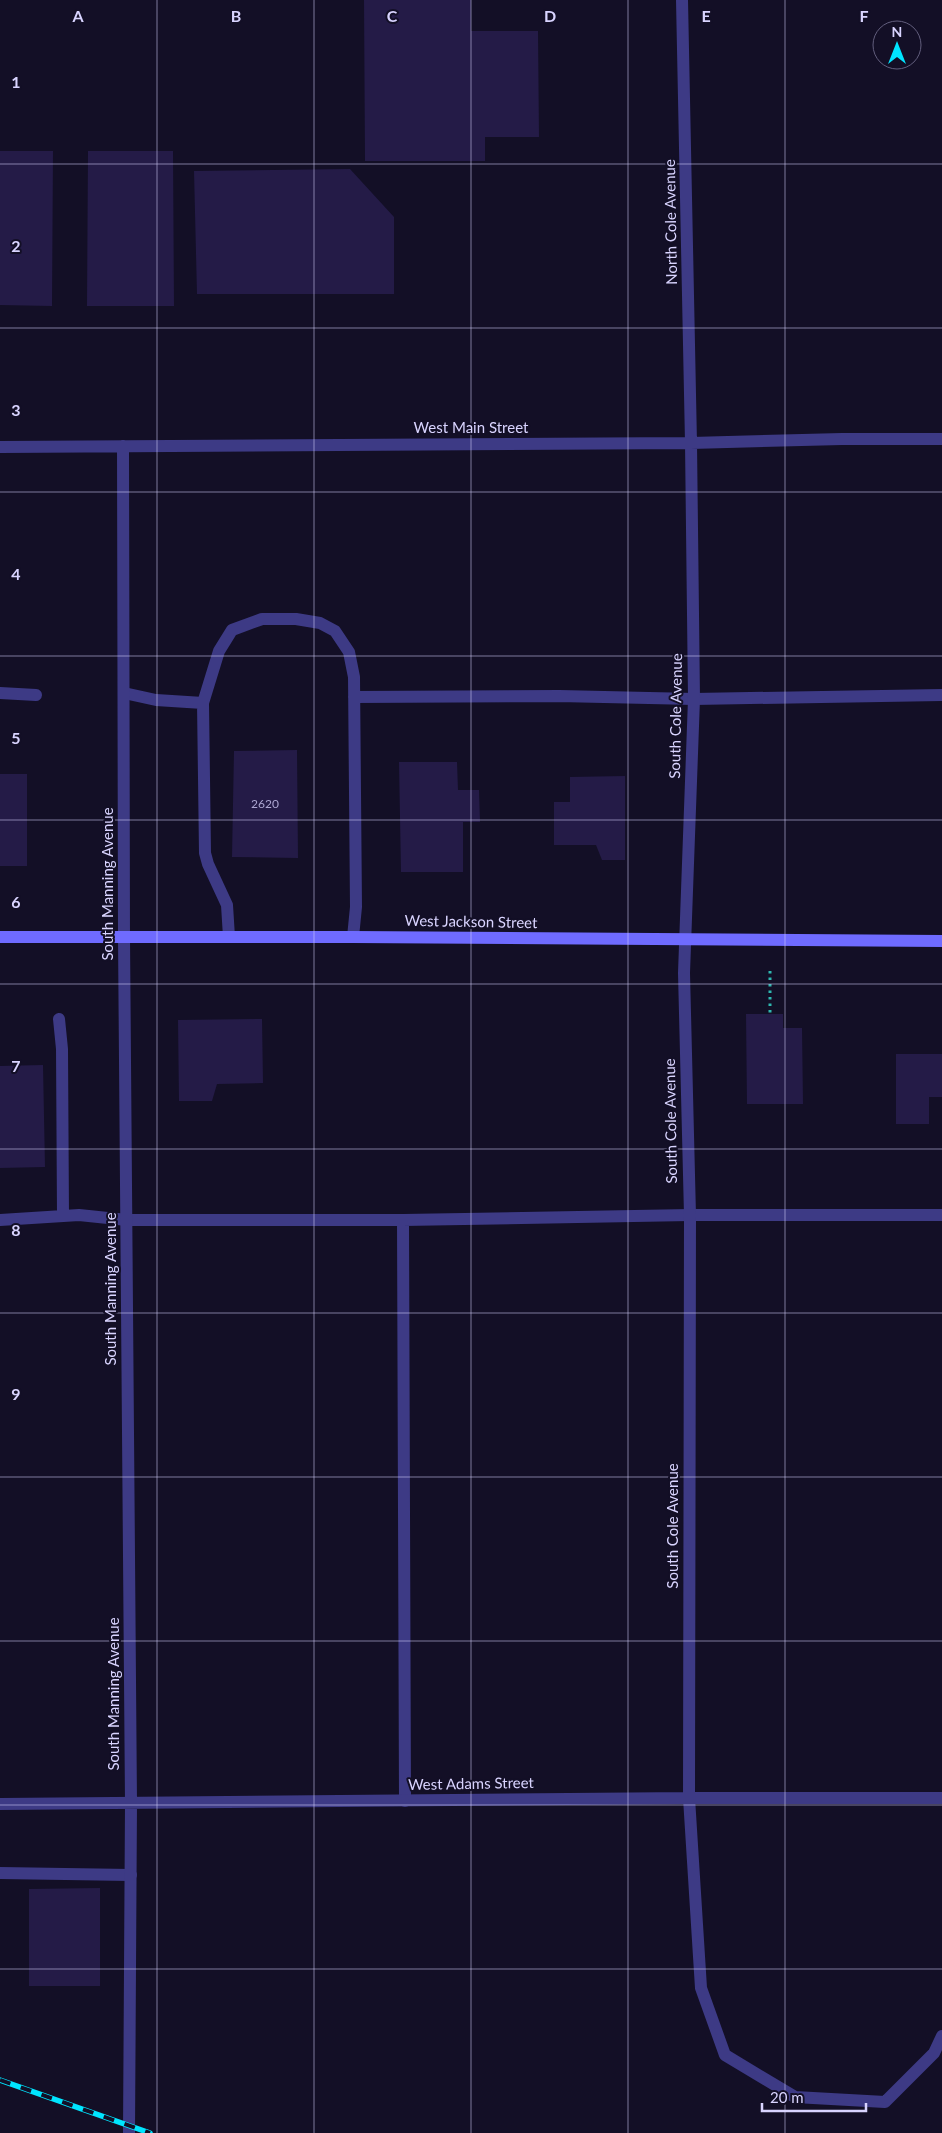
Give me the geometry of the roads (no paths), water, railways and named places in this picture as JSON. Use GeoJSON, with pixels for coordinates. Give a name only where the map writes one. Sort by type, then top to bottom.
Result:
{"type":"FeatureCollection","features":[{"type":"Feature","properties":{"kind":"main road","name":"West Jackson Street"},"geometry":{"type":"LineString","coordinates":[[0,937],[942,941]]}},
{"type":"Feature","properties":{"kind":"street","name":"North Cole Avenue"},"geometry":{"type":"LineString","coordinates":[[682,0],[691,443]]}},
{"type":"Feature","properties":{"kind":"street","name":"West Main Street"},"geometry":{"type":"LineString","coordinates":[[0,447],[691,443],[842,439],[942,439]]}},
{"type":"Feature","properties":{"kind":"street","name":"South Cole Avenue"},"geometry":{"type":"LineString","coordinates":[[691,443],[694,699],[684,973],[690,1215],[689,1798],[701,1988],[725,2055],[795,2096],[885,2102],[934,2054],[942,2036]]}},
{"type":"Feature","properties":{"kind":"street","name":"South Manning Avenue"},"geometry":{"type":"LineString","coordinates":[[123,446],[130,2133]]}},
{"type":"Feature","properties":{"kind":"street"},"geometry":{"type":"LineString","coordinates":[[229,937],[227,904],[205,854],[203,703],[219,651],[232,630],[262,619],[296,619],[320,624],[335,632],[349,652],[354,677],[356,907],[353,937]]}},
{"type":"Feature","properties":{"kind":"street"},"geometry":{"type":"LineString","coordinates":[[0,693],[36,695]]}},
{"type":"Feature","properties":{"kind":"street"},"geometry":{"type":"LineString","coordinates":[[124,694],[156,700],[203,703]]}},
{"type":"Feature","properties":{"kind":"street"},"geometry":{"type":"LineString","coordinates":[[354,697],[475,698],[559,696],[694,699],[942,695]]}},
{"type":"Feature","properties":{"kind":"street"},"geometry":{"type":"LineString","coordinates":[[59,1019],[62,1049],[63,1216]]}},
{"type":"Feature","properties":{"kind":"street"},"geometry":{"type":"LineString","coordinates":[[0,1220],[79,1215],[127,1220],[403,1220],[690,1215],[942,1215]]}},
{"type":"Feature","properties":{"kind":"street"},"geometry":{"type":"LineString","coordinates":[[403,1220],[406,1801]]}},
{"type":"Feature","properties":{"kind":"street","name":"West Adams Street"},"geometry":{"type":"LineString","coordinates":[[0,1804],[689,1798],[942,1798]]}},
{"type":"Feature","properties":{"kind":"street"},"geometry":{"type":"LineString","coordinates":[[0,1873],[130,1874]]}},
{"type":"Feature","properties":{"kind":"railway"},"geometry":{"type":"LineString","coordinates":[[0,2080],[150,2133]]}}]}
